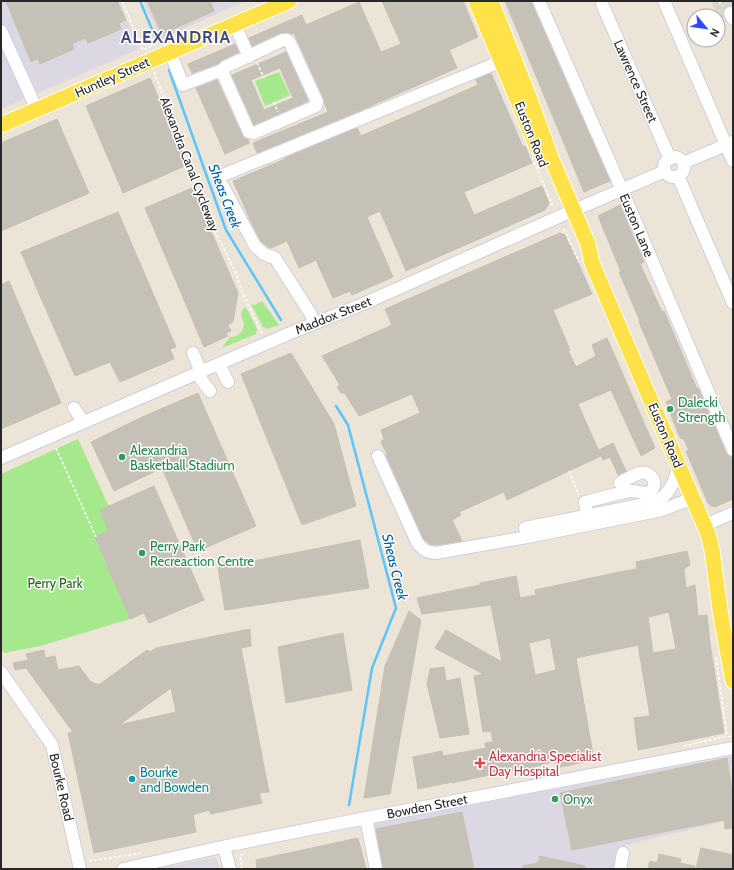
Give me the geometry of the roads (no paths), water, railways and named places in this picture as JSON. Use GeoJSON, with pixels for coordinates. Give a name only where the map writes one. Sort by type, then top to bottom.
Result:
{"type":"FeatureCollection","features":[{"type":"Feature","properties":{"kind":"main road","name":"Huntley Street"},"geometry":{"type":"LineString","coordinates":[[1,125],[288,1]]}},
{"type":"Feature","properties":{"kind":"main road","name":"Euston Road"},"geometry":{"type":"LineString","coordinates":[[476,1],[570,212]]}},
{"type":"Feature","properties":{"kind":"main road","name":"Euston Road"},"geometry":{"type":"LineString","coordinates":[[491,1],[528,94],[552,160],[570,212],[580,248],[592,263],[705,526],[711,543],[721,617],[733,681]]}},
{"type":"Feature","properties":{"kind":"street","name":"Euston Lane"},"geometry":{"type":"LineString","coordinates":[[539,1],[622,190],[733,450]]}},
{"type":"Feature","properties":{"kind":"street"},"geometry":{"type":"LineString","coordinates":[[664,1],[730,143],[733,160]]}},
{"type":"Feature","properties":{"kind":"street","name":"Lawrence Street"},"geometry":{"type":"LineString","coordinates":[[602,4],[670,159]]}},
{"type":"Feature","properties":{"kind":"street"},"geometry":{"type":"LineString","coordinates":[[234,24],[251,56]]}},
{"type":"Feature","properties":{"kind":"street"},"geometry":{"type":"LineString","coordinates":[[1,31],[37,110]]}},
{"type":"Feature","properties":{"kind":"street"},"geometry":{"type":"LineString","coordinates":[[170,52],[183,85],[222,70],[225,67],[287,40],[290,43],[317,102],[316,106],[254,134],[249,132],[222,70]]}},
{"type":"Feature","properties":{"kind":"street"},"geometry":{"type":"LineString","coordinates":[[315,323],[275,258],[264,254],[255,246],[218,177],[502,61]]}},
{"type":"Feature","properties":{"kind":"street"},"geometry":{"type":"LineString","coordinates":[[683,163],[730,143]]}},
{"type":"Feature","properties":{"kind":"street"},"geometry":{"type":"LineString","coordinates":[[676,158],[683,163],[683,169],[678,176],[670,176],[665,171],[664,168],[666,162],[670,159],[676,158]]}},
{"type":"Feature","properties":{"kind":"street","name":"Maddox Street"},"geometry":{"type":"LineString","coordinates":[[1,458],[267,343],[363,304],[665,171]]}},
{"type":"Feature","properties":{"kind":"street"},"geometry":{"type":"LineString","coordinates":[[678,176],[733,303]]}},
{"type":"Feature","properties":{"kind":"street"},"geometry":{"type":"LineString","coordinates":[[193,353],[199,373],[210,391]]}},
{"type":"Feature","properties":{"kind":"street"},"geometry":{"type":"LineString","coordinates":[[219,364],[228,382]]}},
{"type":"Feature","properties":{"kind":"street"},"geometry":{"type":"LineString","coordinates":[[74,408],[83,422]]}},
{"type":"Feature","properties":{"kind":"street"},"geometry":{"type":"LineString","coordinates":[[378,456],[417,542],[421,548],[427,552],[436,553],[606,522],[662,510],[693,498]]}},
{"type":"Feature","properties":{"kind":"street"},"geometry":{"type":"LineString","coordinates":[[606,522],[588,520],[526,530],[655,501],[661,498],[674,484],[677,470],[680,468]]}},
{"type":"Feature","properties":{"kind":"street"},"geometry":{"type":"LineString","coordinates":[[587,516],[585,502],[620,488],[623,508]]}},
{"type":"Feature","properties":{"kind":"street"},"geometry":{"type":"LineString","coordinates":[[635,506],[648,507],[675,498],[693,498]]}},
{"type":"Feature","properties":{"kind":"street"},"geometry":{"type":"LineString","coordinates":[[705,526],[733,513]]}},
{"type":"Feature","properties":{"kind":"street","name":"Bourke Road"},"geometry":{"type":"LineString","coordinates":[[1,672],[52,744],[80,869]]}},
{"type":"Feature","properties":{"kind":"street","name":"Bowden Street"},"geometry":{"type":"LineString","coordinates":[[123,869],[366,818],[733,748]]}},
{"type":"Feature","properties":{"kind":"street"},"geometry":{"type":"LineString","coordinates":[[366,818],[376,869]]}},
{"type":"Feature","properties":{"kind":"street"},"geometry":{"type":"LineString","coordinates":[[224,847],[237,868]]}},
{"type":"Feature","properties":{"kind":"street"},"geometry":{"type":"LineString","coordinates":[[620,869],[623,853]]}},
{"type":"Feature","properties":{"kind":"waterway","name":"Sheas Creek"},"geometry":{"type":"LineString","coordinates":[[140,1],[157,41]]}},
{"type":"Feature","properties":{"kind":"waterway","name":"Sheas Creek"},"geometry":{"type":"LineString","coordinates":[[169,70],[226,230],[281,320]]}},
{"type":"Feature","properties":{"kind":"waterway","name":"Sheas Creek"},"geometry":{"type":"LineString","coordinates":[[336,406],[348,425],[396,608],[372,668],[349,805]]}},
{"type":"Feature","properties":{"kind":"place","name":"Dalecki Strength"},"geometry":{"type":"Point","coordinates":[670,409]}},
{"type":"Feature","properties":{"kind":"place","name":"Alexandria Basketball Stadium"},"geometry":{"type":"Point","coordinates":[122,457]}},
{"type":"Feature","properties":{"kind":"place","name":"Perry Park Recreaction Centre"},"geometry":{"type":"Point","coordinates":[142,553]}},
{"type":"Feature","properties":{"kind":"place","name":"Alexandria Specialist Day Hospital"},"geometry":{"type":"Point","coordinates":[480,763]}},
{"type":"Feature","properties":{"kind":"place","name":"Bourke and Bowden"},"geometry":{"type":"Point","coordinates":[132,779]}},
{"type":"Feature","properties":{"kind":"place","name":"Onyx"},"geometry":{"type":"Point","coordinates":[555,799]}},
{"type":"Feature","properties":{"kind":"district","name":"ALEXANDRIA"},"geometry":{"type":"Point","coordinates":[176,37]}},
{"type":"Feature","properties":{"kind":"park label","name":"Perry Park"},"geometry":{"type":"Point","coordinates":[55,583]}}]}
